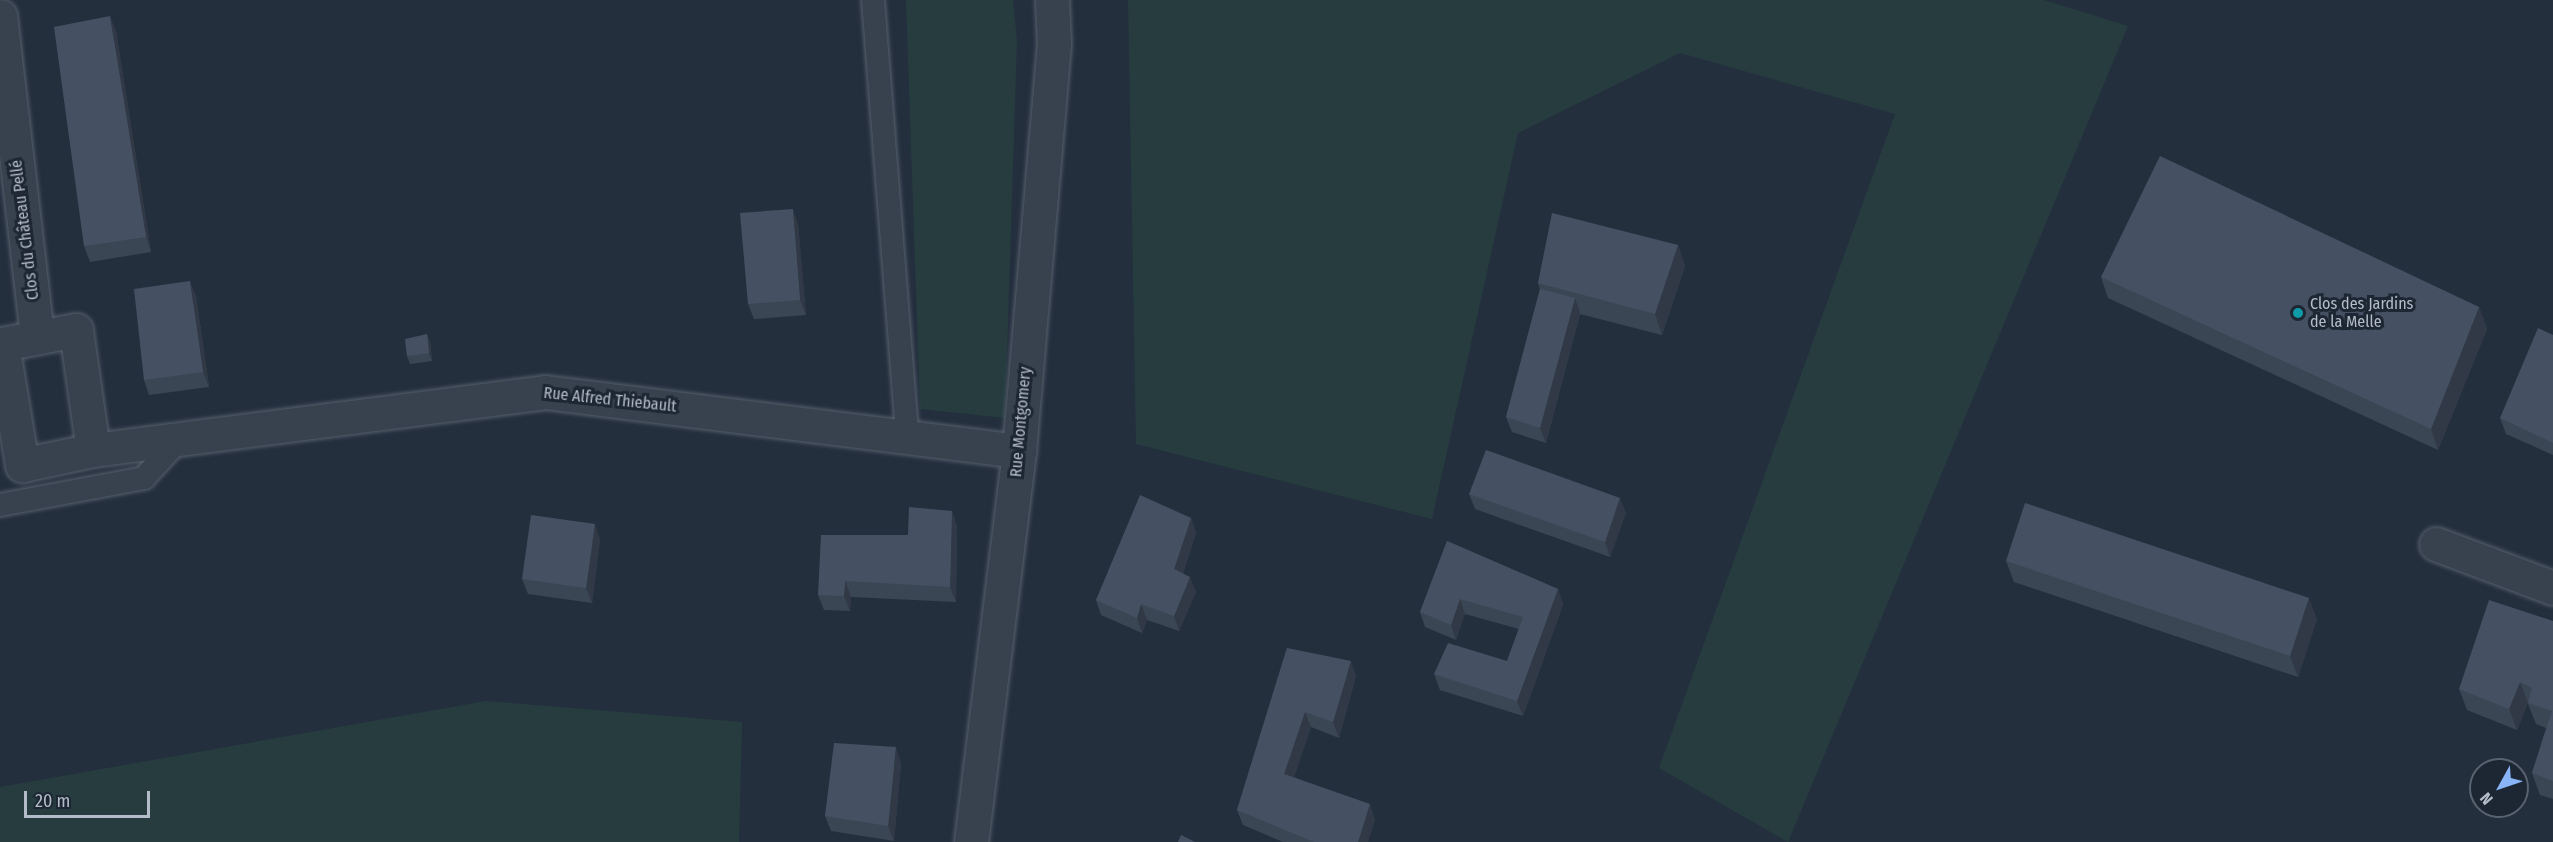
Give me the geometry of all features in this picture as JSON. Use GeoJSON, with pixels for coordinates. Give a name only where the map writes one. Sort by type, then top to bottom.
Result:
{"type":"FeatureCollection","features":[{"type":"Feature","properties":{"kind":"street","name":"Rue Montgomery"},"geometry":{"type":"LineString","coordinates":[[971,842],[1019,451],[1054,44],[1052,0]]}},
{"type":"Feature","properties":{"kind":"street","name":"Clos du Château Pellé"},"geometry":{"type":"LineString","coordinates":[[0,16],[37,336]]}},
{"type":"Feature","properties":{"kind":"street"},"geometry":{"type":"LineString","coordinates":[[76,330],[93,450],[22,465],[2,344],[76,330]]}},
{"type":"Feature","properties":{"kind":"street","name":"Rue Alfred Thiebault"},"geometry":{"type":"LineString","coordinates":[[93,450],[544,392],[907,433],[1019,451]]}},
{"type":"Feature","properties":{"kind":"street"},"geometry":{"type":"LineString","coordinates":[[2436,544],[2553,588]]}},
{"type":"Feature","properties":{"kind":"lane"},"geometry":{"type":"LineString","coordinates":[[873,0],[907,433]]}},
{"type":"Feature","properties":{"kind":"lane"},"geometry":{"type":"LineString","coordinates":[[0,505],[144,478],[180,439]]}},
{"type":"Feature","properties":{"kind":"green space"},"geometry":{"type":"Polygon","coordinates":[[[906,0],[1013,0],[1017,40],[1005,418],[920,409],[906,0]]]}},
{"type":"Feature","properties":{"kind":"green space"},"geometry":{"type":"Polygon","coordinates":[[[1128,0],[2044,0],[2128,26],[1788,842],[1659,768],[1895,114],[1680,53],[1518,133],[1432,519],[1136,444],[1128,0]]]}},
{"type":"Feature","properties":{"kind":"green space"},"geometry":{"type":"Polygon","coordinates":[[[486,701],[742,722],[739,842],[0,842],[0,787],[486,701]]]}},
{"type":"Feature","properties":{"kind":"building"},"geometry":{"type":"Polygon","coordinates":[[[110,16],[146,237],[84,246],[54,27],[110,16]]]}},
{"type":"Feature","properties":{"kind":"building","name":"Clos des Jardins de la Melle"},"geometry":{"type":"Polygon","coordinates":[[[2160,156],[2479,307],[2431,429],[2101,277],[2160,156]]]}},
{"type":"Feature","properties":{"kind":"building"},"geometry":{"type":"Polygon","coordinates":[[[793,209],[800,300],[748,304],[740,213],[793,209]]]}},
{"type":"Feature","properties":{"kind":"building"},"geometry":{"type":"Polygon","coordinates":[[[1552,213],[1678,245],[1655,314],[1538,283],[1552,213]]]}},
{"type":"Feature","properties":{"kind":"building"},"geometry":{"type":"Polygon","coordinates":[[[190,281],[203,372],[144,380],[134,289],[190,281]]]}},
{"type":"Feature","properties":{"kind":"building"},"geometry":{"type":"Polygon","coordinates":[[[1540,289],[1575,298],[1540,428],[1506,417],[1540,289]]]}},
{"type":"Feature","properties":{"kind":"building"},"geometry":{"type":"Polygon","coordinates":[[[2538,328],[2553,335],[2553,443],[2500,418],[2538,328]]]}},
{"type":"Feature","properties":{"kind":"building"},"geometry":{"type":"Polygon","coordinates":[[[427,334],[429,353],[407,356],[405,339],[427,334]]]}},
{"type":"Feature","properties":{"kind":"building"},"geometry":{"type":"Polygon","coordinates":[[[1486,450],[1620,498],[1605,542],[1469,494],[1486,450]]]}},
{"type":"Feature","properties":{"kind":"building"},"geometry":{"type":"Polygon","coordinates":[[[1140,495],[1191,518],[1174,569],[1190,577],[1174,616],[1141,604],[1137,618],[1096,600],[1140,495]]]}},
{"type":"Feature","properties":{"kind":"building"},"geometry":{"type":"Polygon","coordinates":[[[2025,503],[2309,598],[2290,656],[2006,561],[2025,503]]]}},
{"type":"Feature","properties":{"kind":"building"},"geometry":{"type":"Polygon","coordinates":[[[909,507],[952,511],[950,587],[845,581],[844,596],[818,595],[821,535],[908,535],[909,507]]]}},
{"type":"Feature","properties":{"kind":"building"},"geometry":{"type":"Polygon","coordinates":[[[531,515],[595,524],[586,588],[522,579],[531,515]]]}},
{"type":"Feature","properties":{"kind":"building"},"geometry":{"type":"Polygon","coordinates":[[[1447,541],[1558,589],[1517,701],[1434,674],[1448,643],[1507,661],[1523,617],[1460,599],[1451,625],[1420,612],[1447,541]]]}},
{"type":"Feature","properties":{"kind":"building"},"geometry":{"type":"Polygon","coordinates":[[[2489,600],[2553,621],[2553,781],[2532,773],[2552,711],[2528,703],[2532,688],[2520,682],[2509,709],[2459,689],[2489,600]]]}},
{"type":"Feature","properties":{"kind":"building"},"geometry":{"type":"Polygon","coordinates":[[[1287,648],[1351,661],[1333,722],[1305,712],[1284,774],[1370,804],[1358,842],[1314,842],[1237,810],[1287,648]]]}},
{"type":"Feature","properties":{"kind":"building"},"geometry":{"type":"Polygon","coordinates":[[[834,743],[896,747],[888,826],[825,816],[834,743]]]}},
{"type":"Feature","properties":{"kind":"building"},"geometry":{"type":"Polygon","coordinates":[[[1181,835],[1195,842],[1178,842],[1181,835]]]}},
{"type":"Feature","properties":{"kind":"place","name":"Clos des Jardins de la Melle"},"geometry":{"type":"Point","coordinates":[2298,313]}}]}
